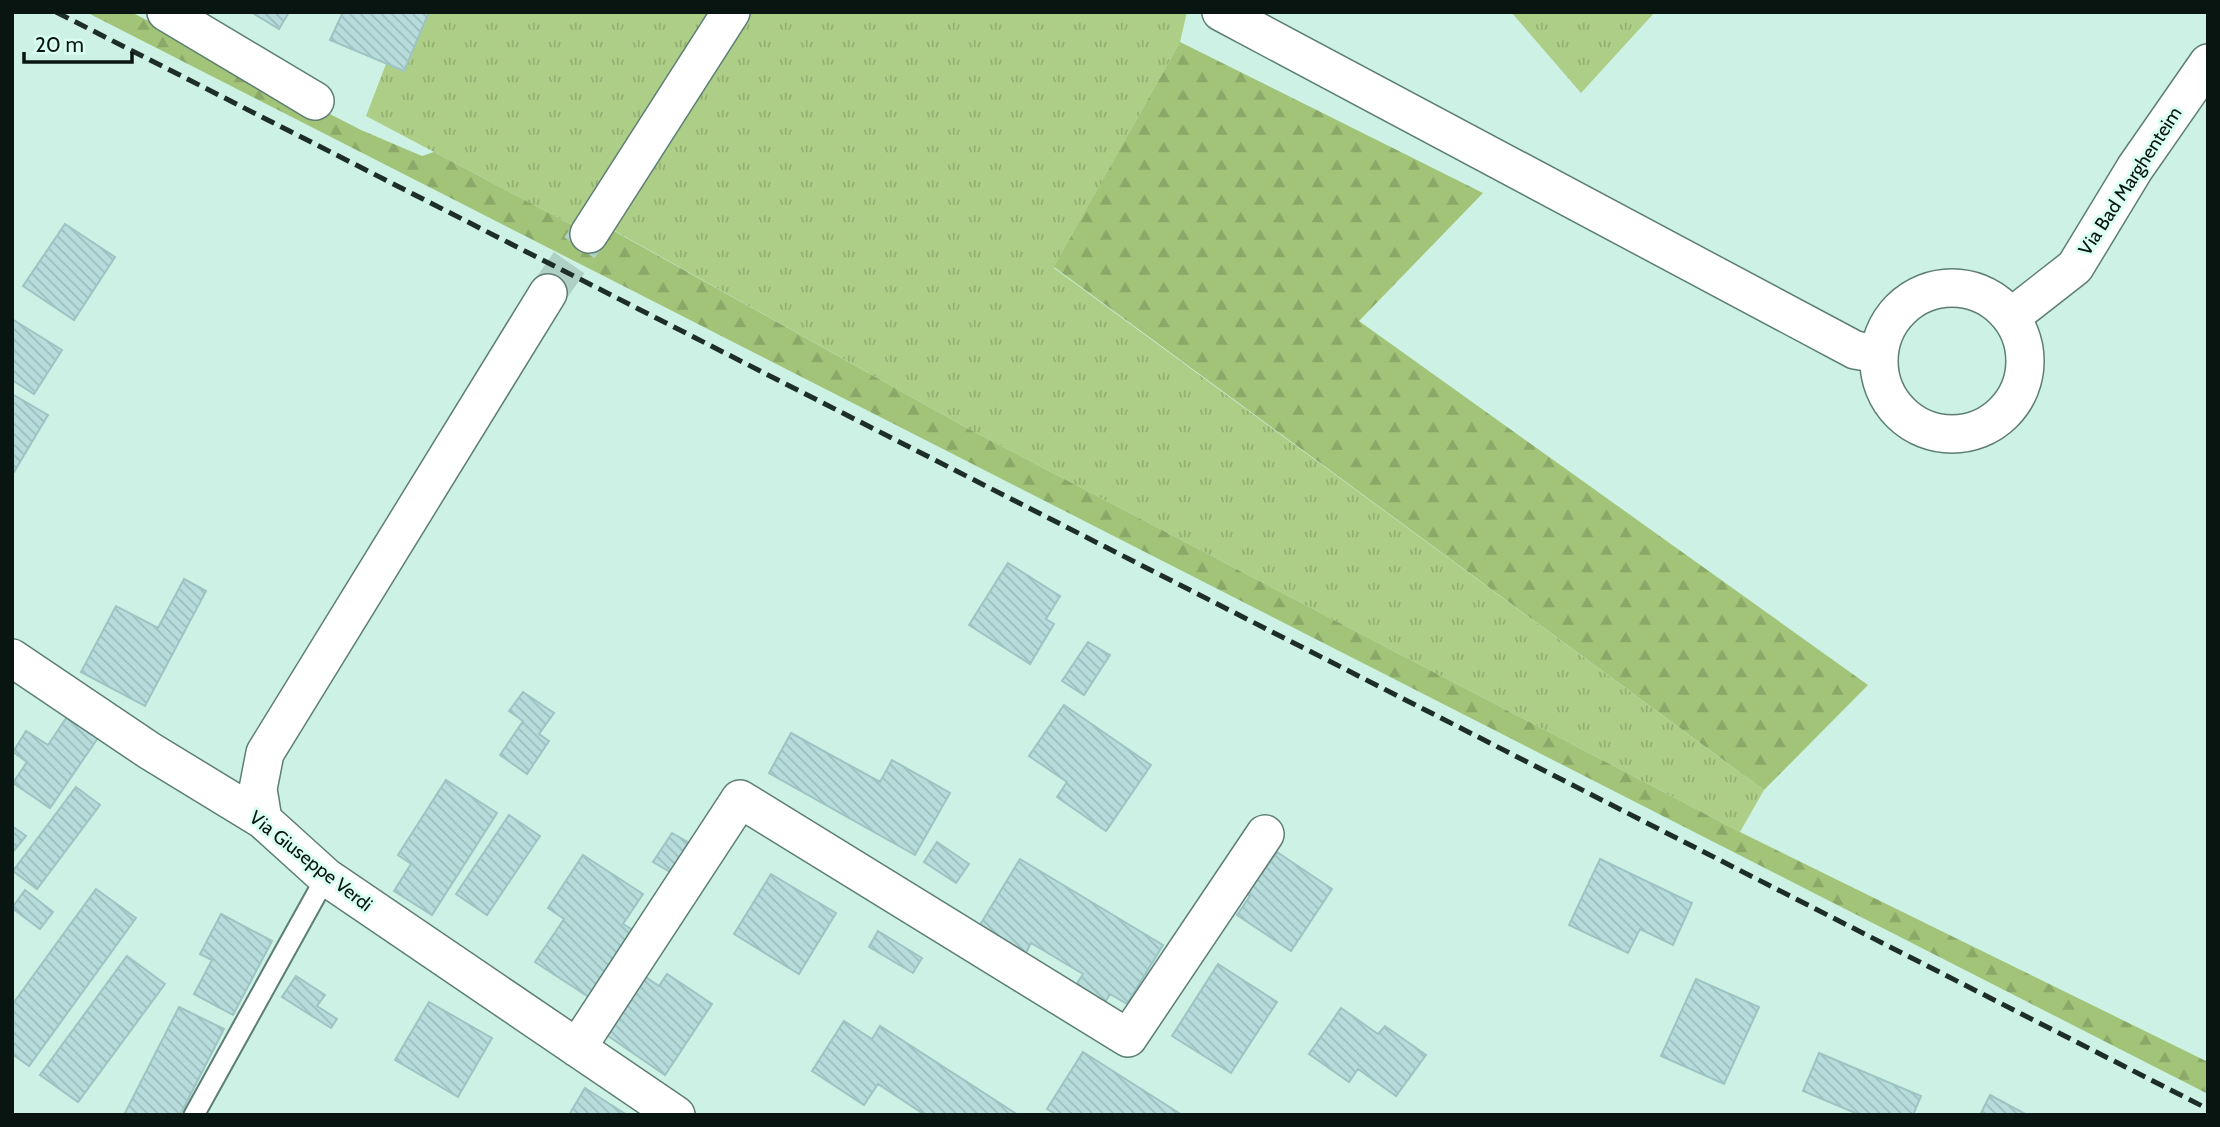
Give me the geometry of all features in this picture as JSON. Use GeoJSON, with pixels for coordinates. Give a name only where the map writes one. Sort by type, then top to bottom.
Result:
{"type":"FeatureCollection","features":[{"type":"Feature","properties":{"kind":"street"},"geometry":{"type":"LineString","coordinates":[[166,12],[315,101]]}},
{"type":"Feature","properties":{"kind":"street"},"geometry":{"type":"LineString","coordinates":[[594,228],[731,12]]}},
{"type":"Feature","properties":{"kind":"street"},"geometry":{"type":"LineString","coordinates":[[1221,12],[1855,350],[1878,354]]}},
{"type":"Feature","properties":{"kind":"street","name":"Via Bad Marghenteim"},"geometry":{"type":"LineString","coordinates":[[2004,302],[2075,267],[2135,168],[2208,63]]}},
{"type":"Feature","properties":{"kind":"street"},"geometry":{"type":"LineString","coordinates":[[1944,288],[1969,289],[2004,302],[2022,337],[2026,361],[2022,385],[2011,406],[1994,423],[1972,433],[1948,435],[1925,430],[1904,418],[1889,400],[1880,378],[1878,354],[1885,330],[1899,309],[1920,294],[1944,288]]}},
{"type":"Feature","properties":{"kind":"street"},"geometry":{"type":"LineString","coordinates":[[262,820],[258,789],[265,752],[548,293]]}},
{"type":"Feature","properties":{"kind":"street","name":"Via Giuseppe Verdi"},"geometry":{"type":"LineString","coordinates":[[12,659],[150,751],[262,820],[326,877],[676,1115]]}},
{"type":"Feature","properties":{"kind":"street"},"geometry":{"type":"LineString","coordinates":[[577,1048],[740,799],[1128,1038],[1265,834]]}},
{"type":"Feature","properties":{"kind":"lane"},"geometry":{"type":"LineString","coordinates":[[194,1115],[326,877]]}},
{"type":"Feature","properties":{"kind":"path"},"geometry":{"type":"LineString","coordinates":[[1879,317],[1903,288],[1914,280],[1948,273],[1985,282],[2004,302]]}},
{"type":"Feature","properties":{"kind":"green space"},"geometry":{"type":"Polygon","coordinates":[[[86,12],[131,12],[361,130],[422,156],[434,152],[589,234],[598,222],[965,427],[1740,832],[2208,1062],[2208,1094],[86,12]]]}},
{"type":"Feature","properties":{"kind":"green space"},"geometry":{"type":"Polygon","coordinates":[[[429,12],[1187,12],[1180,42],[1054,268],[1764,790],[1740,832],[965,427],[599,222],[589,234],[366,116],[386,64],[404,71],[429,12]]]}},
{"type":"Feature","properties":{"kind":"green space"},"geometry":{"type":"Polygon","coordinates":[[[1511,12],[1655,12],[1581,93],[1511,12]]]}},
{"type":"Feature","properties":{"kind":"green space"},"geometry":{"type":"Polygon","coordinates":[[[1180,42],[1483,193],[1359,321],[1868,685],[1764,790],[1054,267],[1180,42]]]}},
{"type":"Feature","properties":{"kind":"building"},"geometry":{"type":"Polygon","coordinates":[[[251,12],[289,12],[279,29],[251,12]]]}},
{"type":"Feature","properties":{"kind":"building"},"geometry":{"type":"Polygon","coordinates":[[[343,12],[429,12],[404,71],[330,40],[343,12]]]}},
{"type":"Feature","properties":{"kind":"building"},"geometry":{"type":"Polygon","coordinates":[[[65,224],[115,257],[74,320],[23,286],[65,224]]]}},
{"type":"Feature","properties":{"kind":"building"},"geometry":{"type":"Polygon","coordinates":[[[12,319],[62,350],[34,394],[12,380],[12,319]]]}},
{"type":"Feature","properties":{"kind":"building"},"geometry":{"type":"Polygon","coordinates":[[[12,394],[48,415],[14,472],[12,472],[12,394]]]}},
{"type":"Feature","properties":{"kind":"building"},"geometry":{"type":"Polygon","coordinates":[[[1008,563],[1060,596],[1046,619],[1054,624],[1030,664],[969,625],[1008,563]]]}},
{"type":"Feature","properties":{"kind":"building"},"geometry":{"type":"Polygon","coordinates":[[[184,579],[206,591],[145,706],[81,672],[116,606],[158,628],[184,579]]]}},
{"type":"Feature","properties":{"kind":"building"},"geometry":{"type":"Polygon","coordinates":[[[1088,642],[1110,655],[1084,695],[1062,681],[1088,642]]]}},
{"type":"Feature","properties":{"kind":"building"},"geometry":{"type":"Polygon","coordinates":[[[523,692],[554,713],[539,734],[549,741],[527,774],[500,755],[523,721],[509,711],[523,692]]]}},
{"type":"Feature","properties":{"kind":"building"},"geometry":{"type":"Polygon","coordinates":[[[1064,705],[1151,765],[1106,831],[1057,797],[1067,782],[1029,756],[1064,705]]]}},
{"type":"Feature","properties":{"kind":"building"},"geometry":{"type":"Polygon","coordinates":[[[71,711],[102,732],[50,808],[13,783],[27,762],[13,752],[26,731],[48,745],[71,711]]]}},
{"type":"Feature","properties":{"kind":"building"},"geometry":{"type":"Polygon","coordinates":[[[791,733],[880,782],[892,760],[950,793],[915,855],[769,773],[791,733]]]}},
{"type":"Feature","properties":{"kind":"building"},"geometry":{"type":"Polygon","coordinates":[[[446,780],[497,813],[432,915],[394,891],[411,864],[398,855],[446,780]]]}},
{"type":"Feature","properties":{"kind":"building"},"geometry":{"type":"Polygon","coordinates":[[[76,787],[100,805],[37,889],[13,871],[76,787]]]}},
{"type":"Feature","properties":{"kind":"building"},"geometry":{"type":"Polygon","coordinates":[[[509,815],[540,836],[487,915],[456,894],[509,815]]]}},
{"type":"Feature","properties":{"kind":"building"},"geometry":{"type":"Polygon","coordinates":[[[12,826],[26,836],[12,853],[12,826]]]}},
{"type":"Feature","properties":{"kind":"building"},"geometry":{"type":"Polygon","coordinates":[[[672,833],[693,845],[675,875],[653,862],[672,833]]]}},
{"type":"Feature","properties":{"kind":"building"},"geometry":{"type":"Polygon","coordinates":[[[937,842],[969,864],[956,883],[924,862],[937,842]]]}},
{"type":"Feature","properties":{"kind":"building"},"geometry":{"type":"Polygon","coordinates":[[[1277,852],[1332,889],[1291,951],[1237,915],[1250,896],[1239,889],[1254,866],[1263,872],[1277,852]]]}},
{"type":"Feature","properties":{"kind":"building"},"geometry":{"type":"Polygon","coordinates":[[[583,855],[643,894],[623,924],[640,934],[595,1001],[535,962],[564,919],[548,908],[583,855]]]}},
{"type":"Feature","properties":{"kind":"building"},"geometry":{"type":"Polygon","coordinates":[[[1020,859],[1163,945],[1127,1004],[1110,994],[1102,1007],[1073,990],[1083,974],[1031,943],[1026,953],[980,925],[1020,859]]]}},
{"type":"Feature","properties":{"kind":"building"},"geometry":{"type":"Polygon","coordinates":[[[1600,859],[1692,903],[1673,945],[1640,929],[1628,953],[1569,925],[1600,859]]]}},
{"type":"Feature","properties":{"kind":"building"},"geometry":{"type":"Polygon","coordinates":[[[771,874],[836,913],[799,974],[734,934],[771,874]]]}},
{"type":"Feature","properties":{"kind":"building"},"geometry":{"type":"Polygon","coordinates":[[[96,889],[136,918],[29,1066],[12,1054],[12,1005],[96,889]]]}},
{"type":"Feature","properties":{"kind":"building"},"geometry":{"type":"Polygon","coordinates":[[[25,890],[53,912],[40,929],[12,908],[25,890]]]}},
{"type":"Feature","properties":{"kind":"building"},"geometry":{"type":"Polygon","coordinates":[[[221,914],[272,941],[233,1015],[194,994],[212,960],[200,954],[221,914]]]}},
{"type":"Feature","properties":{"kind":"building"},"geometry":{"type":"Polygon","coordinates":[[[878,931],[922,958],[913,973],[869,947],[878,931]]]}},
{"type":"Feature","properties":{"kind":"building"},"geometry":{"type":"Polygon","coordinates":[[[127,956],[165,984],[78,1102],[40,1075],[127,956]]]}},
{"type":"Feature","properties":{"kind":"building"},"geometry":{"type":"Polygon","coordinates":[[[1218,964],[1277,1002],[1231,1073],[1172,1036],[1218,964]]]}},
{"type":"Feature","properties":{"kind":"building"},"geometry":{"type":"Polygon","coordinates":[[[637,971],[659,986],[667,974],[712,1004],[665,1075],[598,1029],[637,971]]]}},
{"type":"Feature","properties":{"kind":"building"},"geometry":{"type":"Polygon","coordinates":[[[296,976],[325,995],[317,1006],[337,1019],[331,1028],[282,997],[296,976]]]}},
{"type":"Feature","properties":{"kind":"building"},"geometry":{"type":"Polygon","coordinates":[[[1696,979],[1759,1007],[1724,1084],[1661,1056],[1696,979]]]}},
{"type":"Feature","properties":{"kind":"building"},"geometry":{"type":"Polygon","coordinates":[[[429,1002],[492,1038],[458,1097],[395,1060],[429,1002]]]}},
{"type":"Feature","properties":{"kind":"building"},"geometry":{"type":"Polygon","coordinates":[[[179,1007],[224,1029],[180,1115],[124,1115],[179,1007]]]}},
{"type":"Feature","properties":{"kind":"building"},"geometry":{"type":"Polygon","coordinates":[[[1341,1008],[1378,1034],[1385,1026],[1426,1055],[1396,1096],[1358,1069],[1349,1082],[1309,1054],[1341,1008]]]}},
{"type":"Feature","properties":{"kind":"building"},"geometry":{"type":"Polygon","coordinates":[[[844,1021],[872,1039],[880,1026],[1018,1115],[925,1115],[878,1084],[864,1105],[812,1071],[844,1021]]]}},
{"type":"Feature","properties":{"kind":"building"},"geometry":{"type":"Polygon","coordinates":[[[1083,1052],[1182,1115],[1057,1115],[1047,1109],[1083,1052]]]}},
{"type":"Feature","properties":{"kind":"building"},"geometry":{"type":"Polygon","coordinates":[[[1819,1053],[1921,1096],[1913,1115],[1860,1115],[1803,1091],[1819,1053]]]}},
{"type":"Feature","properties":{"kind":"building"},"geometry":{"type":"Polygon","coordinates":[[[585,1088],[616,1108],[627,1115],[569,1115],[585,1088]]]}},
{"type":"Feature","properties":{"kind":"building"},"geometry":{"type":"Polygon","coordinates":[[[1990,1095],[2027,1115],[1980,1115],[1990,1095]]]}},
{"type":"Feature","properties":{"kind":"tunnel"},"geometry":{"type":"LineString","coordinates":[[548,293],[589,234]]}},
{"type":"Feature","properties":{"kind":"railway"},"geometry":{"type":"LineString","coordinates":[[56,12],[2208,1109]]}}]}
